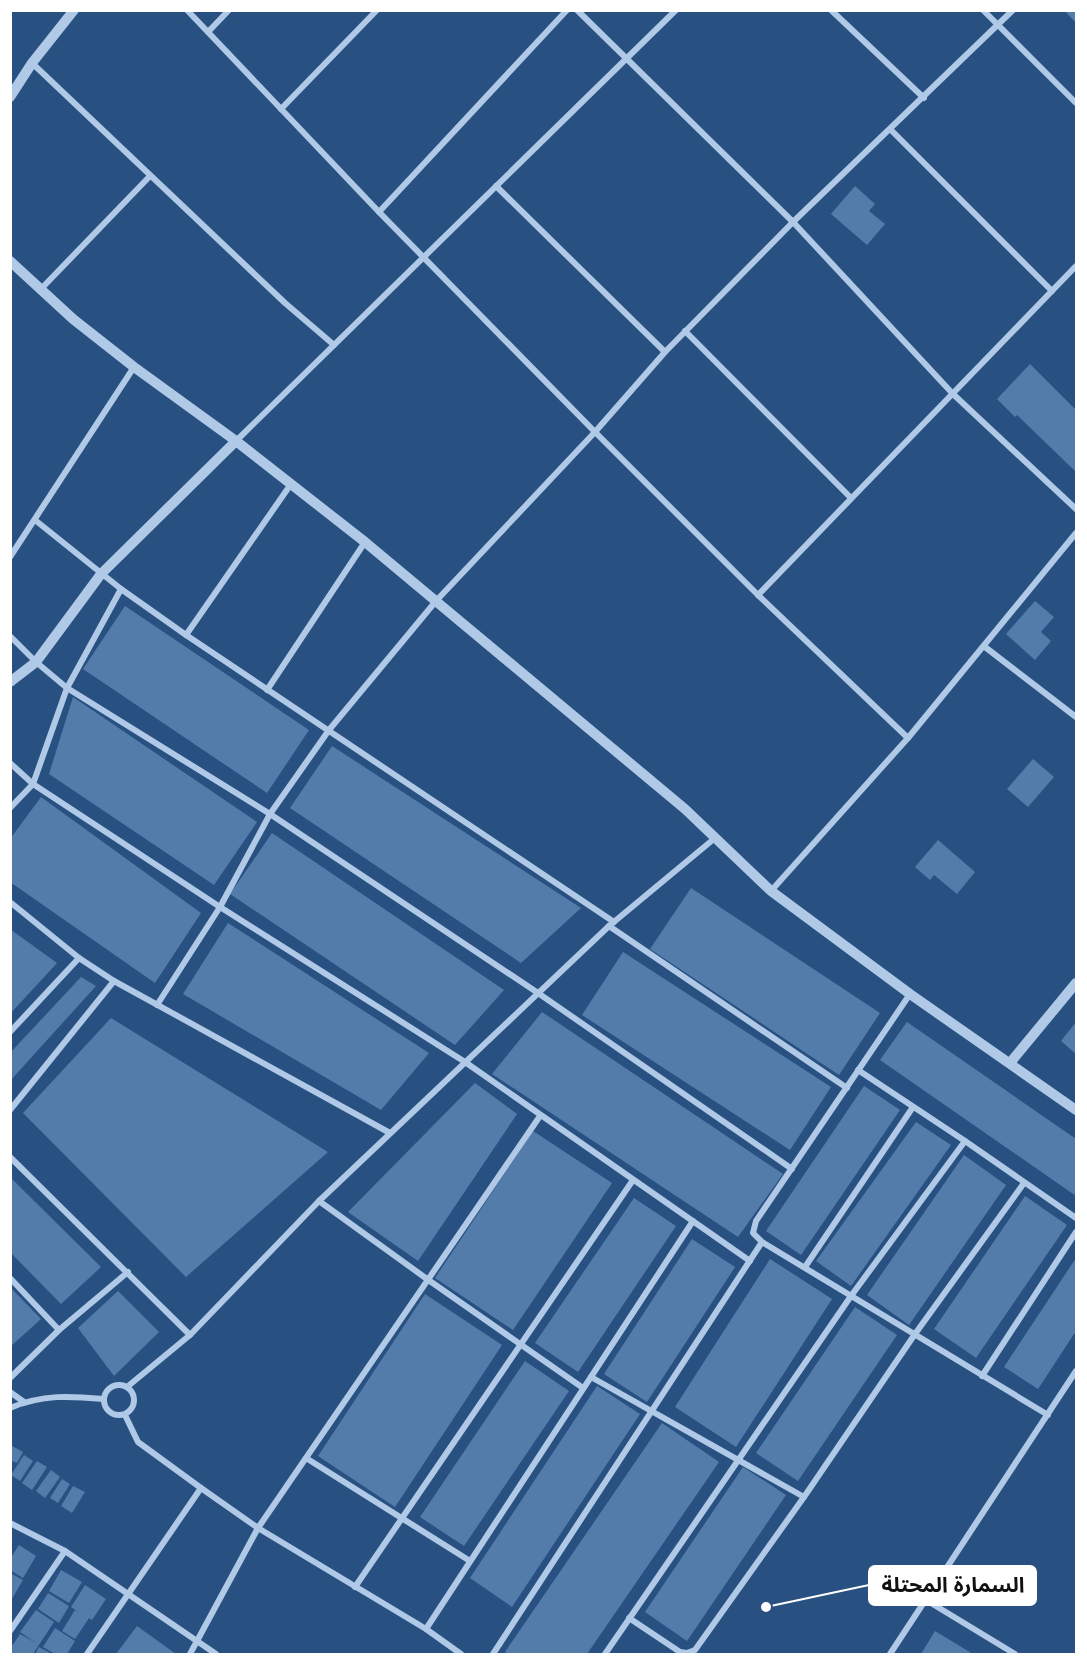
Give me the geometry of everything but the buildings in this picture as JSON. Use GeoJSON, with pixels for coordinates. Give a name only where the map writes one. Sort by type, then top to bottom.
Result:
{"type":"FeatureCollection","features":[{"type":"Feature","properties":{"kind":"street"},"geometry":{"type":"LineString","coordinates":[[10,97],[32,63],[74,10]]}},
{"type":"Feature","properties":{"kind":"street"},"geometry":{"type":"LineString","coordinates":[[187,10],[379,212],[595,432],[758,595],[908,738]]}},
{"type":"Feature","properties":{"kind":"street"},"geometry":{"type":"LineString","coordinates":[[208,32],[229,10]]}},
{"type":"Feature","properties":{"kind":"street"},"geometry":{"type":"LineString","coordinates":[[281,109],[377,10]]}},
{"type":"Feature","properties":{"kind":"street"},"geometry":{"type":"LineString","coordinates":[[379,212],[567,10]]}},
{"type":"Feature","properties":{"kind":"street"},"geometry":{"type":"LineString","coordinates":[[577,10],[793,222],[953,394],[1077,509]]}},
{"type":"Feature","properties":{"kind":"street"},"geometry":{"type":"LineString","coordinates":[[10,682],[36,662],[101,574],[676,10]]}},
{"type":"Feature","properties":{"kind":"street"},"geometry":{"type":"LineString","coordinates":[[831,10],[924,98]]}},
{"type":"Feature","properties":{"kind":"street"},"geometry":{"type":"LineString","coordinates":[[983,10],[1077,103]]}},
{"type":"Feature","properties":{"kind":"street"},"geometry":{"type":"LineString","coordinates":[[157,1005],[220,907],[270,814],[329,730],[436,601],[595,432],[685,331],[793,222],[1013,10]]}},
{"type":"Feature","properties":{"kind":"street"},"geometry":{"type":"LineString","coordinates":[[32,63],[285,303],[334,345]]}},
{"type":"Feature","properties":{"kind":"street"},"geometry":{"type":"LineString","coordinates":[[891,130],[1052,291]]}},
{"type":"Feature","properties":{"kind":"street"},"geometry":{"type":"LineString","coordinates":[[41,289],[150,176]]}},
{"type":"Feature","properties":{"kind":"street"},"geometry":{"type":"LineString","coordinates":[[496,186],[665,352]]}},
{"type":"Feature","properties":{"kind":"street"},"geometry":{"type":"LineString","coordinates":[[10,261],[134,367],[236,441],[365,542],[685,809],[771,891],[910,994],[1077,1110]]}},
{"type":"Feature","properties":{"kind":"street"},"geometry":{"type":"LineString","coordinates":[[758,595],[1077,266]]}},
{"type":"Feature","properties":{"kind":"street"},"geometry":{"type":"LineString","coordinates":[[685,331],[851,498]]}},
{"type":"Feature","properties":{"kind":"street"},"geometry":{"type":"LineString","coordinates":[[10,557],[134,367]]}},
{"type":"Feature","properties":{"kind":"street"},"geometry":{"type":"LineString","coordinates":[[186,635],[291,484]]}},
{"type":"Feature","properties":{"kind":"street"},"geometry":{"type":"LineString","coordinates":[[35,520],[121,590],[329,730],[847,1088]]}},
{"type":"Feature","properties":{"kind":"street"},"geometry":{"type":"LineString","coordinates":[[771,891],[908,738],[1074,542],[1077,533]]}},
{"type":"Feature","properties":{"kind":"street"},"geometry":{"type":"LineString","coordinates":[[267,690],[365,542]]}},
{"type":"Feature","properties":{"kind":"street"},"geometry":{"type":"LineString","coordinates":[[10,808],[33,783],[66,688],[121,590]]}},
{"type":"Feature","properties":{"kind":"street"},"geometry":{"type":"LineString","coordinates":[[10,636],[66,688],[270,814],[538,993],[792,1169]]}},
{"type":"Feature","properties":{"kind":"street"},"geometry":{"type":"LineString","coordinates":[[985,647],[1077,717]]}},
{"type":"Feature","properties":{"kind":"street"},"geometry":{"type":"LineString","coordinates":[[10,763],[33,783],[220,907],[465,1062],[750,1261]]}},
{"type":"Feature","properties":{"kind":"street"},"geometry":{"type":"LineString","coordinates":[[127,1387],[190,1335],[320,1201],[611,924],[715,838]]}},
{"type":"Feature","properties":{"kind":"street"},"geometry":{"type":"LineString","coordinates":[[10,902],[79,958],[114,981],[390,1133]]}},
{"type":"Feature","properties":{"kind":"street"},"geometry":{"type":"LineString","coordinates":[[10,1032],[79,958]]}},
{"type":"Feature","properties":{"kind":"street"},"geometry":{"type":"LineString","coordinates":[[10,1110],[114,981]]}},
{"type":"Feature","properties":{"kind":"street"},"geometry":{"type":"LineString","coordinates":[[1010,1063],[1077,983]]}},
{"type":"Feature","properties":{"kind":"street"},"geometry":{"type":"LineString","coordinates":[[910,994],[752,1230],[754,1236],[762,1242],[1048,1415]]}},
{"type":"Feature","properties":{"kind":"street"},"geometry":{"type":"LineString","coordinates":[[858,1070],[1077,1218]]}},
{"type":"Feature","properties":{"kind":"street"},"geometry":{"type":"LineString","coordinates":[[805,1267],[913,1107]]}},
{"type":"Feature","properties":{"kind":"street"},"geometry":{"type":"LineString","coordinates":[[190,1654],[258,1528],[540,1116]]}},
{"type":"Feature","properties":{"kind":"street"},"geometry":{"type":"LineString","coordinates":[[605,1654],[851,1296],[965,1141]]}},
{"type":"Feature","properties":{"kind":"street"},"geometry":{"type":"LineString","coordinates":[[10,1157],[190,1335]]}},
{"type":"Feature","properties":{"kind":"street"},"geometry":{"type":"LineString","coordinates":[[355,1587],[633,1180]]}},
{"type":"Feature","properties":{"kind":"street"},"geometry":{"type":"LineString","coordinates":[[629,1618],[680,1652],[687,1653],[695,1650],[1024,1183]]}},
{"type":"Feature","properties":{"kind":"street"},"geometry":{"type":"LineString","coordinates":[[320,1201],[428,1280],[583,1388]]}},
{"type":"Feature","properties":{"kind":"street"},"geometry":{"type":"LineString","coordinates":[[426,1629],[693,1221]]}},
{"type":"Feature","properties":{"kind":"street"},"geometry":{"type":"LineString","coordinates":[[981,1376],[1077,1232]]}},
{"type":"Feature","properties":{"kind":"street"},"geometry":{"type":"LineString","coordinates":[[493,1654],[762,1242]]}},
{"type":"Feature","properties":{"kind":"street"},"geometry":{"type":"LineString","coordinates":[[10,1378],[59,1330],[128,1272]]}},
{"type":"Feature","properties":{"kind":"street"},"geometry":{"type":"LineString","coordinates":[[10,1278],[59,1330]]}},
{"type":"Feature","properties":{"kind":"street"},"geometry":{"type":"LineString","coordinates":[[890,1654],[1077,1371]]}},
{"type":"Feature","properties":{"kind":"street"},"geometry":{"type":"LineString","coordinates":[[591,1377],[804,1497]]}},
{"type":"Feature","properties":{"kind":"street"},"geometry":{"type":"LineString","coordinates":[[123,1385],[127,1387],[134,1395],[132,1409],[125,1415],[110,1413],[106,1409],[105,1394],[112,1387],[123,1385]]}},
{"type":"Feature","properties":{"kind":"street"},"geometry":{"type":"LineString","coordinates":[[10,1392],[24,1402]]}},
{"type":"Feature","properties":{"kind":"street"},"geometry":{"type":"LineString","coordinates":[[10,1408],[24,1402],[58,1396],[104,1399]]}},
{"type":"Feature","properties":{"kind":"street"},"geometry":{"type":"LineString","coordinates":[[125,1415],[138,1442],[201,1488],[258,1528],[426,1629],[461,1654]]}},
{"type":"Feature","properties":{"kind":"street"},"geometry":{"type":"LineString","coordinates":[[306,1458],[470,1561]]}},
{"type":"Feature","properties":{"kind":"street"},"geometry":{"type":"LineString","coordinates":[[87,1654],[201,1488]]}},
{"type":"Feature","properties":{"kind":"street"},"geometry":{"type":"LineString","coordinates":[[10,1523],[65,1551],[216,1654]]}},
{"type":"Feature","properties":{"kind":"street"},"geometry":{"type":"LineString","coordinates":[[10,1631],[65,1551]]}},
{"type":"Feature","properties":{"kind":"street"},"geometry":{"type":"LineString","coordinates":[[926,1599],[1015,1654]]}},
{"type":"Feature","properties":{"kind":"place","name":"السمارة المحتلة"},"geometry":{"type":"Point","coordinates":[766,1607]}}]}
